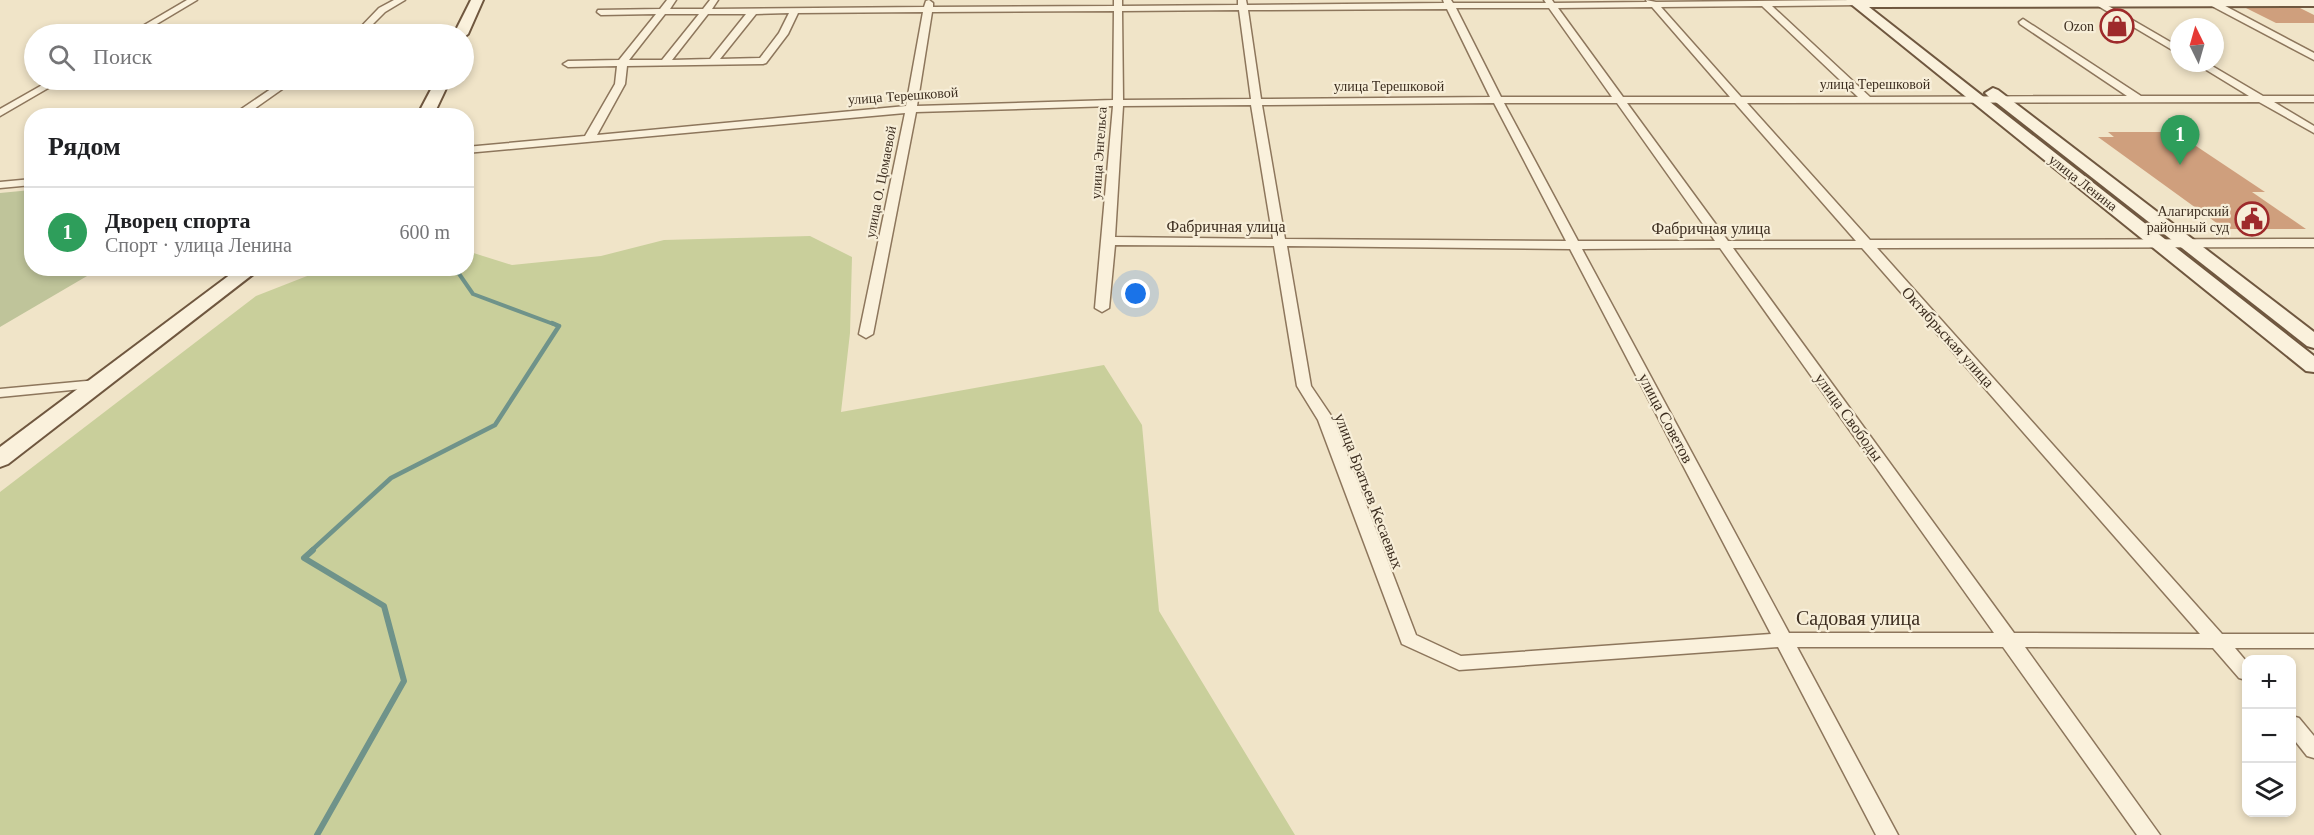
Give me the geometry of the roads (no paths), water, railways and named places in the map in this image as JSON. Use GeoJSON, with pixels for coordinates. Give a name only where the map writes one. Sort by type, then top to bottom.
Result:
{"type":"FeatureCollection","features":[{"type":"Feature","properties":{"kind":"street"},"geometry":{"type":"LineString","coordinates":[[151,24],[193,0]]}},
{"type":"Feature","properties":{"kind":"street"},"geometry":{"type":"LineString","coordinates":[[368,24],[382,10],[401,0]]}},
{"type":"Feature","properties":{"kind":"street"},"geometry":{"type":"LineString","coordinates":[[466,24],[477,0]]}},
{"type":"Feature","properties":{"kind":"street"},"geometry":{"type":"LineString","coordinates":[[589,139],[620,84],[622,63],[672,0]]}},
{"type":"Feature","properties":{"kind":"street"},"geometry":{"type":"LineString","coordinates":[[664,64],[714,0]]}},
{"type":"Feature","properties":{"kind":"street"},"geometry":{"type":"LineString","coordinates":[[2095,1],[2170,46]]}},
{"type":"Feature","properties":{"kind":"street","name":"улица Советов"},"geometry":{"type":"LineString","coordinates":[[1448,2],[1497,100],[1887,835]]}},
{"type":"Feature","properties":{"kind":"street","name":"улица Свободы"},"geometry":{"type":"LineString","coordinates":[[1549,2],[2011,640],[2149,835]]}},
{"type":"Feature","properties":{"kind":"street","name":"Октябрьская улица"},"geometry":{"type":"LineString","coordinates":[[1651,2],[2242,667]]}},
{"type":"Feature","properties":{"kind":"street","name":"улица Ленина"},"geometry":{"type":"LineString","coordinates":[[1854,2],[2314,366]]}},
{"type":"Feature","properties":{"kind":"street","name":"улица Ленина"},"geometry":{"type":"LineString","coordinates":[[1877,2],[2314,342]]}},
{"type":"Feature","properties":{"kind":"street"},"geometry":{"type":"LineString","coordinates":[[2211,2],[2314,57]]}},
{"type":"Feature","properties":{"kind":"street"},"geometry":{"type":"LineString","coordinates":[[601,12],[795,11],[929,5],[1118,3],[2314,2]]}},
{"type":"Feature","properties":{"kind":"street","name":"улица Энгельса"},"geometry":{"type":"LineString","coordinates":[[1102,308],[1118,103],[1118,3]]}},
{"type":"Feature","properties":{"kind":"street"},"geometry":{"type":"LineString","coordinates":[[1764,3],[1867,99]]}},
{"type":"Feature","properties":{"kind":"street","name":"улица Братьев Кесаевых"},"geometry":{"type":"LineString","coordinates":[[1242,4],[1256,102],[1304,386],[1326,420],[1409,639]]}},
{"type":"Feature","properties":{"kind":"street","name":"улица О. Цомаевой"},"geometry":{"type":"LineString","coordinates":[[866,334],[911,109],[929,5]]}},
{"type":"Feature","properties":{"kind":"street"},"geometry":{"type":"LineString","coordinates":[[712,63],[753,11]]}},
{"type":"Feature","properties":{"kind":"street"},"geometry":{"type":"LineString","coordinates":[[568,64],[763,61],[783,34],[795,11]]}},
{"type":"Feature","properties":{"kind":"street"},"geometry":{"type":"LineString","coordinates":[[2023,22],[2138,99]]}},
{"type":"Feature","properties":{"kind":"street"},"geometry":{"type":"LineString","coordinates":[[2216,72],[2314,130]]}},
{"type":"Feature","properties":{"kind":"street"},"geometry":{"type":"LineString","coordinates":[[0,112],[39,90]]}},
{"type":"Feature","properties":{"kind":"street"},"geometry":{"type":"LineString","coordinates":[[248,108],[275,90]]}},
{"type":"Feature","properties":{"kind":"street"},"geometry":{"type":"LineString","coordinates":[[429,108],[438,90]]}},
{"type":"Feature","properties":{"kind":"street","name":"улица Терешковой"},"geometry":{"type":"LineString","coordinates":[[474,149],[911,109],[1118,103],[1736,99],[2314,99]]}},
{"type":"Feature","properties":{"kind":"street"},"geometry":{"type":"LineString","coordinates":[[0,185],[24,183]]}},
{"type":"Feature","properties":{"kind":"street","name":"Фабричная улица"},"geometry":{"type":"LineString","coordinates":[[1109,241],[1575,245],[2314,243]]}},
{"type":"Feature","properties":{"kind":"street"},"geometry":{"type":"LineString","coordinates":[[0,459],[241,276]]}},
{"type":"Feature","properties":{"kind":"street"},"geometry":{"type":"LineString","coordinates":[[0,393],[97,384]]}},
{"type":"Feature","properties":{"kind":"street","name":"Садовая улица"},"geometry":{"type":"LineString","coordinates":[[1409,639],[1459,663],[1784,640],[2314,641]]}},
{"type":"Feature","properties":{"kind":"street"},"geometry":{"type":"LineString","coordinates":[[2296,729],[2314,750]]}},
{"type":"Feature","properties":{"kind":"waterway"},"geometry":{"type":"LineString","coordinates":[[461,276],[473,294],[556,325]]}},
{"type":"Feature","properties":{"kind":"waterway"},"geometry":{"type":"LineString","coordinates":[[311,551],[391,478],[495,425],[559,326],[552,323]]}},
{"type":"Feature","properties":{"kind":"waterway"},"geometry":{"type":"LineString","coordinates":[[313,550],[304,558],[384,606],[404,681],[317,835]]}},
{"type":"Feature","properties":{"kind":"place","name":"Ozon"},"geometry":{"type":"Point","coordinates":[2117,26]}},
{"type":"Feature","properties":{"kind":"place","name":"Дворец спорта"},"geometry":{"type":"Point","coordinates":[2180,165]}},
{"type":"Feature","properties":{"kind":"place","name":"Алагирский районный суд"},"geometry":{"type":"Point","coordinates":[2252,219]}}]}
